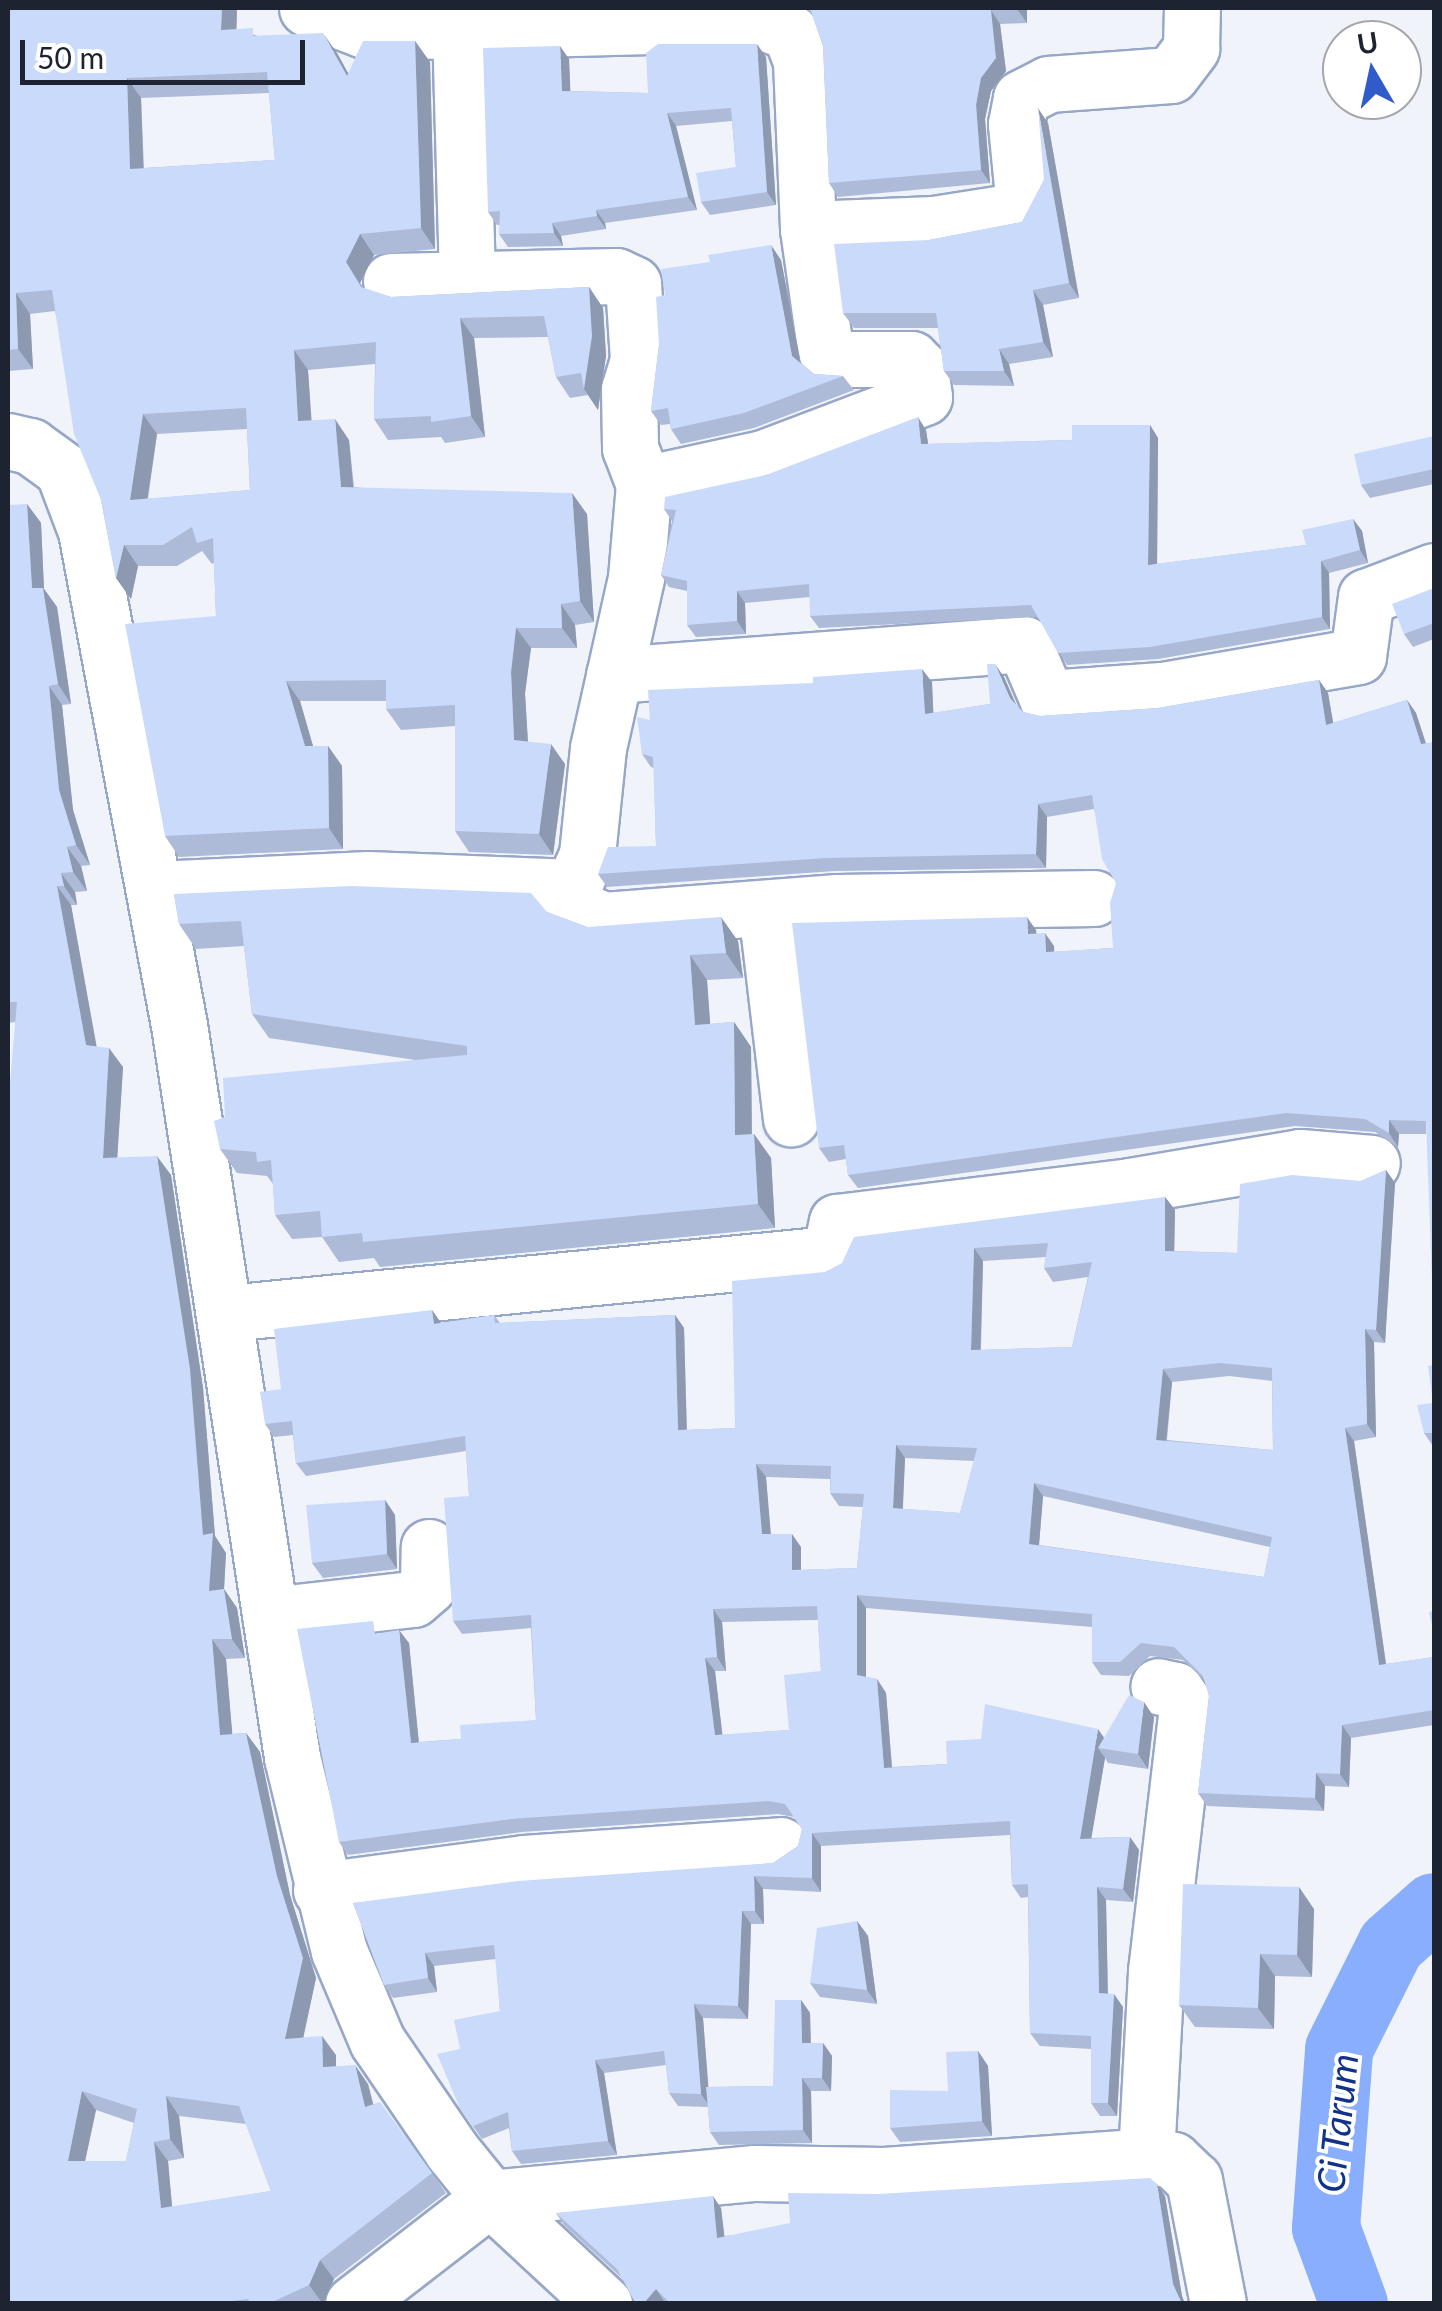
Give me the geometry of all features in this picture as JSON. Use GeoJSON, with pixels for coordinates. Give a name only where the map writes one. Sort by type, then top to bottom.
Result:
{"type":"FeatureCollection","features":[{"type":"Feature","properties":{"kind":"street"},"geometry":{"type":"LineString","coordinates":[[308,8],[364,30],[782,27],[801,61],[808,229],[825,349],[835,360],[910,359],[924,380],[922,401],[763,458],[644,484]]}},
{"type":"Feature","properties":{"kind":"street"},"geometry":{"type":"LineString","coordinates":[[808,229],[934,224],[1015,211],[1024,196],[1016,124],[1021,98],[1048,84],[1171,74],[1191,48],[1192,8]]}},
{"type":"Feature","properties":{"kind":"street"},"geometry":{"type":"LineString","coordinates":[[460,31],[467,278]]}},
{"type":"Feature","properties":{"kind":"street"},"geometry":{"type":"LineString","coordinates":[[391,281],[616,276],[633,284],[638,360],[630,389],[630,448],[644,484],[636,578],[589,798],[587,855],[573,887],[578,908],[603,920],[955,896],[1016,902],[1094,898]]}},
{"type":"Feature","properties":{"kind":"street"},"geometry":{"type":"LineString","coordinates":[[8,441],[50,457],[76,499],[156,889],[227,1313],[270,1615],[321,1890],[356,2002],[376,2042],[490,2198],[604,2304]]}},
{"type":"Feature","properties":{"kind":"street"},"geometry":{"type":"LineString","coordinates":[[614,675],[1024,644],[1047,698],[1162,690],[1358,656],[1366,597],[1434,571]]}},
{"type":"Feature","properties":{"kind":"street"},"geometry":{"type":"LineString","coordinates":[[156,889],[368,880],[573,887]]}},
{"type":"Feature","properties":{"kind":"street"},"geometry":{"type":"LineString","coordinates":[[766,909],[790,1119]]}},
{"type":"Feature","properties":{"kind":"street"},"geometry":{"type":"LineString","coordinates":[[227,1313],[830,1254],[837,1222],[1129,1186],[1300,1158],[1372,1163]]}},
{"type":"Feature","properties":{"kind":"street"},"geometry":{"type":"LineString","coordinates":[[270,1615],[413,1599],[428,1586],[429,1547]]}},
{"type":"Feature","properties":{"kind":"street"},"geometry":{"type":"LineString","coordinates":[[1146,2156],[1156,1971],[1187,1707],[1175,1690],[1158,1686]]}},
{"type":"Feature","properties":{"kind":"street"},"geometry":{"type":"LineString","coordinates":[[321,1890],[524,1862],[780,1845]]}},
{"type":"Feature","properties":{"kind":"street"},"geometry":{"type":"LineString","coordinates":[[353,2304],[490,2198],[756,2173],[884,2176],[1146,2156],[1173,2160],[1194,2180],[1218,2304]]}},
{"type":"Feature","properties":{"kind":"building"},"geometry":{"type":"Polygon","coordinates":[[[8,8],[222,8],[221,30],[253,28],[253,36],[323,33],[347,76],[363,41],[415,41],[421,228],[360,234],[346,262],[361,287],[391,297],[589,287],[592,336],[584,389],[581,373],[556,377],[544,316],[460,318],[471,416],[431,422],[431,416],[374,419],[376,342],[294,350],[298,421],[335,419],[341,487],[572,493],[580,601],[561,604],[562,628],[516,628],[511,672],[514,740],[551,744],[539,834],[455,831],[455,705],[386,709],[386,680],[286,681],[305,746],[328,746],[329,828],[165,836],[125,624],[216,616],[213,538],[197,543],[192,527],[163,545],[124,545],[116,578],[101,500],[74,434],[52,290],[16,293],[18,349],[8,350],[8,8]],[[267,72],[127,78],[130,169],[275,160],[267,72]],[[246,408],[143,414],[130,500],[250,490],[246,408]]]}},
{"type":"Feature","properties":{"kind":"building"},"geometry":{"type":"Polygon","coordinates":[[[810,8],[1017,8],[991,10],[996,58],[981,78],[976,105],[981,170],[829,183],[823,46],[810,8]]]}},
{"type":"Feature","properties":{"kind":"building"},"geometry":{"type":"Polygon","coordinates":[[[658,44],[757,44],[767,192],[701,202],[696,173],[736,167],[731,108],[667,113],[688,197],[596,210],[597,216],[552,223],[554,233],[499,234],[500,211],[488,212],[483,48],[560,46],[562,91],[648,93],[646,53],[658,44]]]}},
{"type":"Feature","properties":{"kind":"building"},"geometry":{"type":"Polygon","coordinates":[[[1038,108],[1069,283],[1033,290],[1043,342],[999,349],[1004,371],[944,371],[936,313],[843,313],[834,244],[929,240],[1022,222],[1044,180],[1038,108]]]}},
{"type":"Feature","properties":{"kind":"building"},"geometry":{"type":"Polygon","coordinates":[[[771,245],[792,356],[814,374],[843,376],[744,413],[671,429],[668,408],[651,411],[659,344],[656,297],[665,295],[661,269],[710,262],[708,255],[771,245]]]}},
{"type":"Feature","properties":{"kind":"building"},"geometry":{"type":"Polygon","coordinates":[[[918,417],[921,444],[1072,440],[1072,425],[1150,425],[1148,565],[1306,545],[1302,530],[1353,519],[1360,550],[1321,561],[1322,617],[1150,647],[1058,653],[1031,605],[810,616],[809,584],[737,591],[737,621],[687,625],[687,581],[661,575],[676,510],[664,509],[665,497],[766,475],[918,417]]]}},
{"type":"Feature","properties":{"kind":"building"},"geometry":{"type":"Polygon","coordinates":[[[1434,436],[1434,469],[1361,485],[1354,454],[1434,436]]]}},
{"type":"Feature","properties":{"kind":"building"},"geometry":{"type":"Polygon","coordinates":[[[27,504],[32,588],[43,588],[58,684],[49,686],[59,790],[76,845],[67,847],[73,872],[61,873],[64,886],[57,886],[86,1045],[109,1048],[103,1158],[157,1156],[190,1369],[203,1535],[213,1533],[209,1591],[224,1589],[232,1639],[212,1639],[220,1735],[246,1733],[277,1876],[303,1958],[285,2039],[322,2036],[323,2067],[355,2065],[365,2107],[380,2102],[432,2173],[320,2260],[309,2285],[268,2304],[251,2304],[248,2299],[206,2304],[8,2304],[8,1105],[17,1002],[8,1002],[8,505],[27,504]],[[82,2091],[68,2161],[126,2161],[137,2109],[82,2091]],[[166,2096],[170,2139],[154,2142],[161,2208],[271,2191],[239,2106],[166,2096]]]}},
{"type":"Feature","properties":{"kind":"building"},"geometry":{"type":"Polygon","coordinates":[[[1434,588],[1434,623],[1404,634],[1392,604],[1434,588]]]}},
{"type":"Feature","properties":{"kind":"building"},"geometry":{"type":"Polygon","coordinates":[[[987,664],[995,664],[1010,698],[1023,712],[1040,716],[1158,708],[1319,680],[1326,725],[1407,700],[1421,744],[1434,742],[1434,1334],[1426,1121],[1389,1120],[1389,1133],[1365,1119],[1286,1113],[848,1175],[844,1145],[819,1148],[792,923],[1027,917],[1028,934],[1045,933],[1046,952],[1113,948],[1110,903],[1116,883],[1102,859],[1092,795],[1038,804],[1036,854],[826,858],[598,874],[608,847],[656,846],[653,757],[642,754],[637,717],[650,720],[648,690],[813,683],[813,677],[922,669],[925,714],[990,704],[987,664]]]}},
{"type":"Feature","properties":{"kind":"building"},"geometry":{"type":"Polygon","coordinates":[[[351,886],[531,893],[547,912],[587,927],[721,917],[726,953],[690,955],[695,1025],[734,1022],[735,1135],[754,1134],[758,1204],[363,1242],[362,1233],[322,1237],[320,1211],[275,1215],[271,1160],[257,1162],[256,1152],[220,1149],[214,1121],[225,1117],[223,1078],[467,1055],[467,1046],[252,1014],[241,921],[179,924],[174,894],[351,886]]]}},
{"type":"Feature","properties":{"kind":"building"},"geometry":{"type":"Polygon","coordinates":[[[1386,1170],[1376,1330],[1365,1329],[1367,1424],[1345,1428],[1379,1665],[1434,1657],[1434,1710],[1342,1725],[1340,1774],[1316,1773],[1315,1798],[1198,1793],[1209,1696],[1203,1676],[1174,1647],[1141,1643],[1120,1662],[1092,1662],[1092,1614],[857,1595],[857,1675],[877,1679],[884,1768],[947,1764],[946,1741],[981,1739],[985,1704],[1098,1729],[1080,1839],[1130,1837],[1123,1889],[1097,1887],[1099,1993],[1114,1994],[1108,2103],[1091,2103],[1091,2036],[1030,2033],[1028,1884],[1012,1885],[1010,1821],[812,1833],[812,1878],[754,1876],[755,1911],[742,1911],[738,2006],[694,2004],[701,2094],[669,2093],[664,2051],[595,2060],[608,2141],[512,2151],[508,2112],[473,2126],[459,2106],[437,2054],[460,2049],[454,2020],[500,2011],[494,1945],[425,1953],[428,1978],[384,1985],[353,1903],[518,1881],[773,1863],[798,1846],[802,1829],[785,1804],[769,1801],[512,1819],[339,1842],[297,1629],[373,1621],[375,1634],[399,1630],[411,1743],[461,1739],[460,1725],[536,1720],[531,1615],[453,1621],[444,1498],[469,1496],[465,1436],[296,1463],[292,1421],[265,1424],[260,1392],[281,1389],[274,1329],[432,1310],[434,1324],[494,1315],[495,1323],[675,1315],[678,1430],[735,1428],[732,1281],[825,1272],[842,1263],[854,1237],[1165,1197],[1165,1251],[1237,1253],[1240,1184],[1292,1175],[1361,1181],[1386,1170]],[[1048,1243],[974,1248],[971,1350],[1072,1347],[1092,1262],[1044,1268],[1048,1243]],[[1220,1363],[1163,1369],[1156,1440],[1273,1450],[1272,1368],[1220,1363]],[[896,1445],[893,1508],[960,1513],[977,1448],[896,1445]],[[756,1464],[762,1534],[792,1534],[792,1570],[857,1568],[864,1494],[830,1493],[831,1466],[756,1464]],[[1034,1483],[1029,1544],[1264,1577],[1272,1537],[1034,1483]],[[817,1606],[713,1609],[717,1657],[705,1658],[715,1735],[789,1730],[784,1675],[821,1671],[817,1606]]]}},
{"type":"Feature","properties":{"kind":"building"},"geometry":{"type":"Polygon","coordinates":[[[1434,1365],[1434,1433],[1424,1433],[1417,1405],[1433,1403],[1428,1366],[1434,1365]]]}},
{"type":"Feature","properties":{"kind":"building"},"geometry":{"type":"Polygon","coordinates":[[[385,1500],[387,1554],[312,1563],[306,1505],[385,1500]]]}},
{"type":"Feature","properties":{"kind":"building"},"geometry":{"type":"Polygon","coordinates":[[[1129,1695],[1144,1702],[1138,1754],[1098,1748],[1129,1695]]]}},
{"type":"Feature","properties":{"kind":"building"},"geometry":{"type":"Polygon","coordinates":[[[1183,1884],[1299,1887],[1297,1955],[1260,1954],[1258,2008],[1179,2005],[1183,1884]]]}},
{"type":"Feature","properties":{"kind":"building"},"geometry":{"type":"Polygon","coordinates":[[[857,1921],[867,1990],[810,1983],[817,1928],[857,1921]]]}},
{"type":"Feature","properties":{"kind":"building"},"geometry":{"type":"Polygon","coordinates":[[[775,2000],[801,2000],[802,2043],[823,2043],[822,2078],[802,2078],[803,2130],[710,2132],[706,2087],[773,2086],[775,2000]]]}},
{"type":"Feature","properties":{"kind":"building"},"geometry":{"type":"Polygon","coordinates":[[[978,2051],[982,2121],[890,2128],[890,2090],[948,2091],[946,2052],[978,2051]]]}},
{"type":"Feature","properties":{"kind":"building"},"geometry":{"type":"Polygon","coordinates":[[[1150,2178],[1157,2184],[1173,2284],[1182,2304],[671,2304],[656,2289],[643,2304],[636,2304],[617,2269],[556,2213],[713,2196],[717,2238],[790,2223],[788,2193],[878,2194],[1150,2178]]]}},
{"type":"Feature","properties":{"kind":"waterway","name":"Ci Tarum"},"geometry":{"type":"LineString","coordinates":[[1354,2304],[1326,2228],[1339,2049],[1391,1945],[1434,1907]]}}]}
